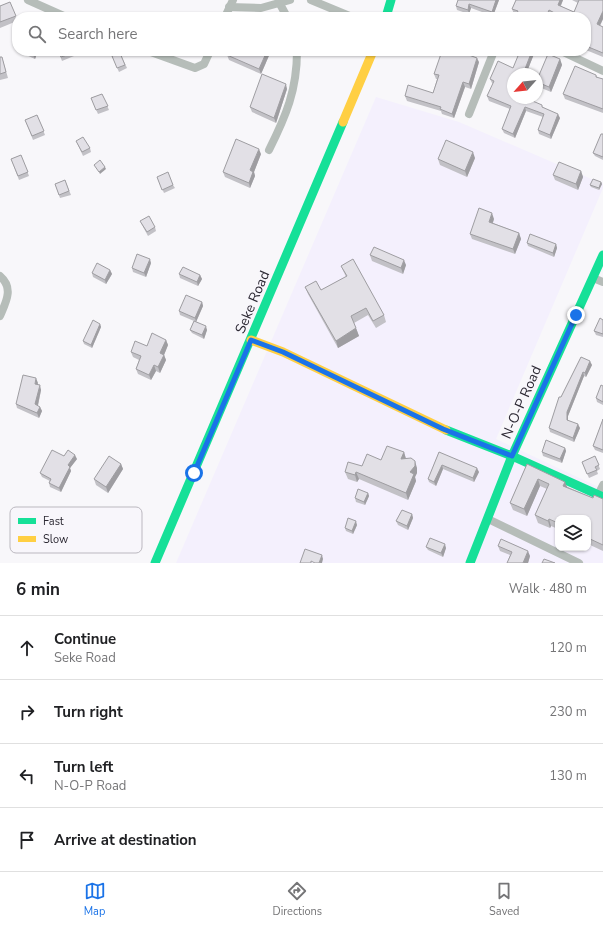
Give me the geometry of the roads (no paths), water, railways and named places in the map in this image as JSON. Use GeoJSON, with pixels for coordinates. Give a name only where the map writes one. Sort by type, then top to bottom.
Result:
{"type":"FeatureCollection","features":[{"type":"Feature","properties":{"kind":"street"},"geometry":{"type":"LineString","coordinates":[[28,0],[55,12]]}},
{"type":"Feature","properties":{"kind":"street"},"geometry":{"type":"LineString","coordinates":[[231,4],[261,8],[290,0]]}},
{"type":"Feature","properties":{"kind":"street"},"geometry":{"type":"LineString","coordinates":[[311,0],[340,12]]}},
{"type":"Feature","properties":{"kind":"street"},"geometry":{"type":"LineString","coordinates":[[387,12],[391,0]]}},
{"type":"Feature","properties":{"kind":"street"},"geometry":{"type":"LineString","coordinates":[[280,4],[284,12]]}},
{"type":"Feature","properties":{"kind":"street"},"geometry":{"type":"LineString","coordinates":[[162,56],[195,68],[204,64],[208,56]]}},
{"type":"Feature","properties":{"kind":"street"},"geometry":{"type":"LineString","coordinates":[[269,150],[286,114],[293,91],[296,56]]}},
{"type":"Feature","properties":{"kind":"street","name":"Seke Road"},"geometry":{"type":"LineString","coordinates":[[155,563],[372,56]]}},
{"type":"Feature","properties":{"kind":"street"},"geometry":{"type":"LineString","coordinates":[[469,114],[492,56]]}},
{"type":"Feature","properties":{"kind":"street"},"geometry":{"type":"LineString","coordinates":[[572,56],[603,71]]}},
{"type":"Feature","properties":{"kind":"street","name":"N-O-P Road"},"geometry":{"type":"LineString","coordinates":[[470,563],[512,456],[603,255]]}},
{"type":"Feature","properties":{"kind":"street"},"geometry":{"type":"LineString","coordinates":[[0,276],[5,280],[8,288],[8,297],[0,316]]}},
{"type":"Feature","properties":{"kind":"street"},"geometry":{"type":"LineString","coordinates":[[593,278],[603,282]]}},
{"type":"Feature","properties":{"kind":"street"},"geometry":{"type":"LineString","coordinates":[[251,340],[283,352],[443,429],[512,456],[601,496],[603,485]]}},
{"type":"Feature","properties":{"kind":"street"},"geometry":{"type":"LineString","coordinates":[[488,519],[580,563]]}}]}
